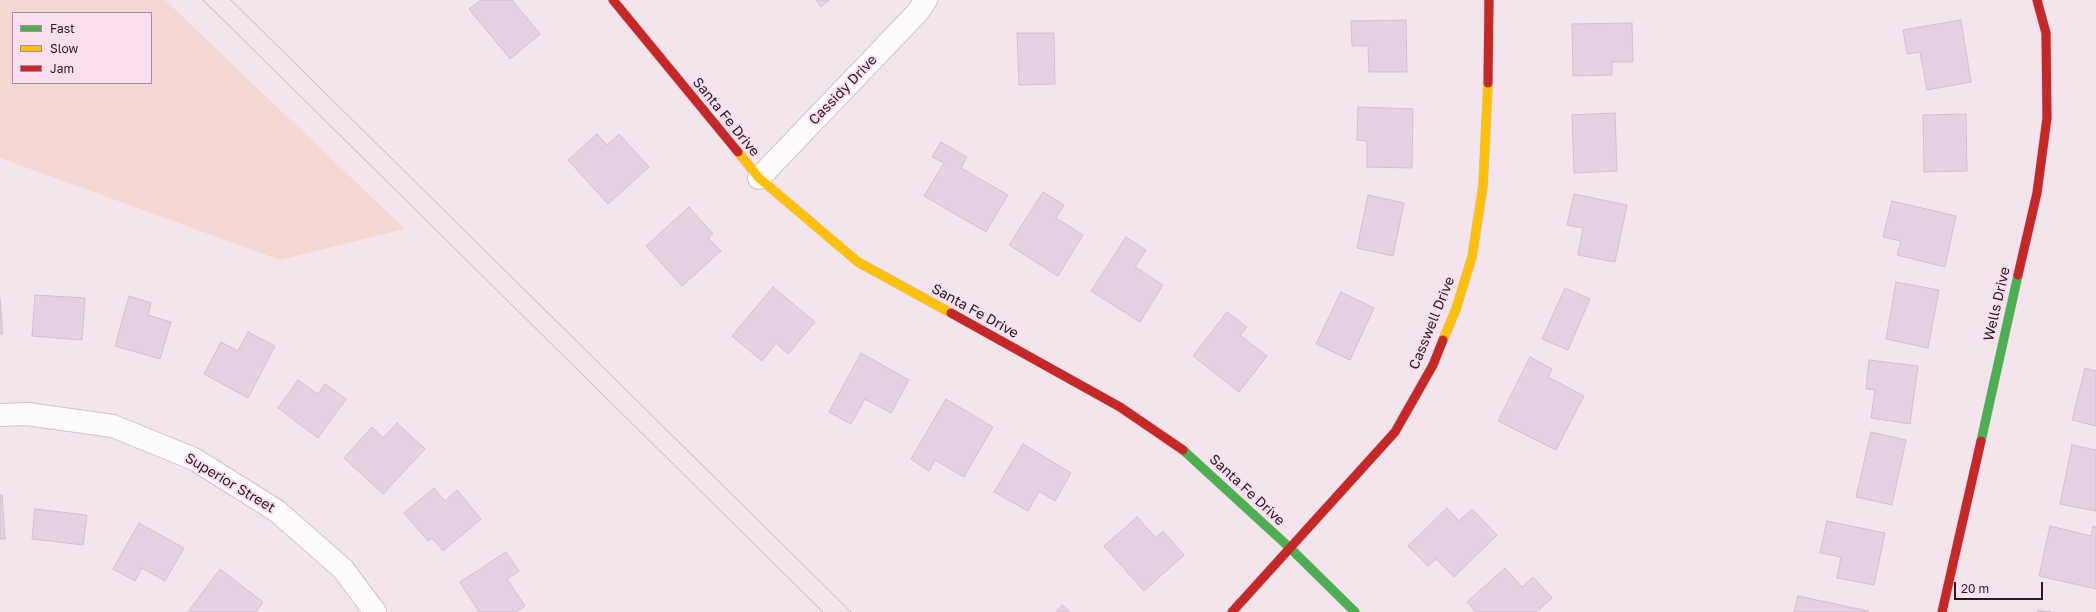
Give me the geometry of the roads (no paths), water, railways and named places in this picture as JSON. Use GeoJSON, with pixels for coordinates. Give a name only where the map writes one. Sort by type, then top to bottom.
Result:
{"type":"FeatureCollection","features":[{"type":"Feature","properties":{"kind":"street","name":"Santa Fe Drive"},"geometry":{"type":"LineString","coordinates":[[613,0],[759,178],[858,262],[1120,407],[1188,454],[1290,548],[1356,612]]}},
{"type":"Feature","properties":{"kind":"street","name":"Cassidy Drive"},"geometry":{"type":"LineString","coordinates":[[759,178],[917,13],[926,0]]}},
{"type":"Feature","properties":{"kind":"street","name":"Casswell Drive"},"geometry":{"type":"LineString","coordinates":[[1232,612],[1395,432],[1433,365],[1456,309],[1472,257],[1483,186],[1488,90],[1488,0]]}},
{"type":"Feature","properties":{"kind":"street","name":"Wells Drive"},"geometry":{"type":"LineString","coordinates":[[1942,612],[2037,193],[2047,118],[2046,33],[2037,0]]}},
{"type":"Feature","properties":{"kind":"street","name":"Superior Street"},"geometry":{"type":"LineString","coordinates":[[0,415],[27,414],[113,426],[194,459],[277,511],[343,569],[375,612]]}},
{"type":"Feature","properties":{"kind":"tram line"},"geometry":{"type":"LineString","coordinates":[[203,0],[823,612]]}},
{"type":"Feature","properties":{"kind":"tram line"},"geometry":{"type":"LineString","coordinates":[[231,0],[851,612]]}}]}
